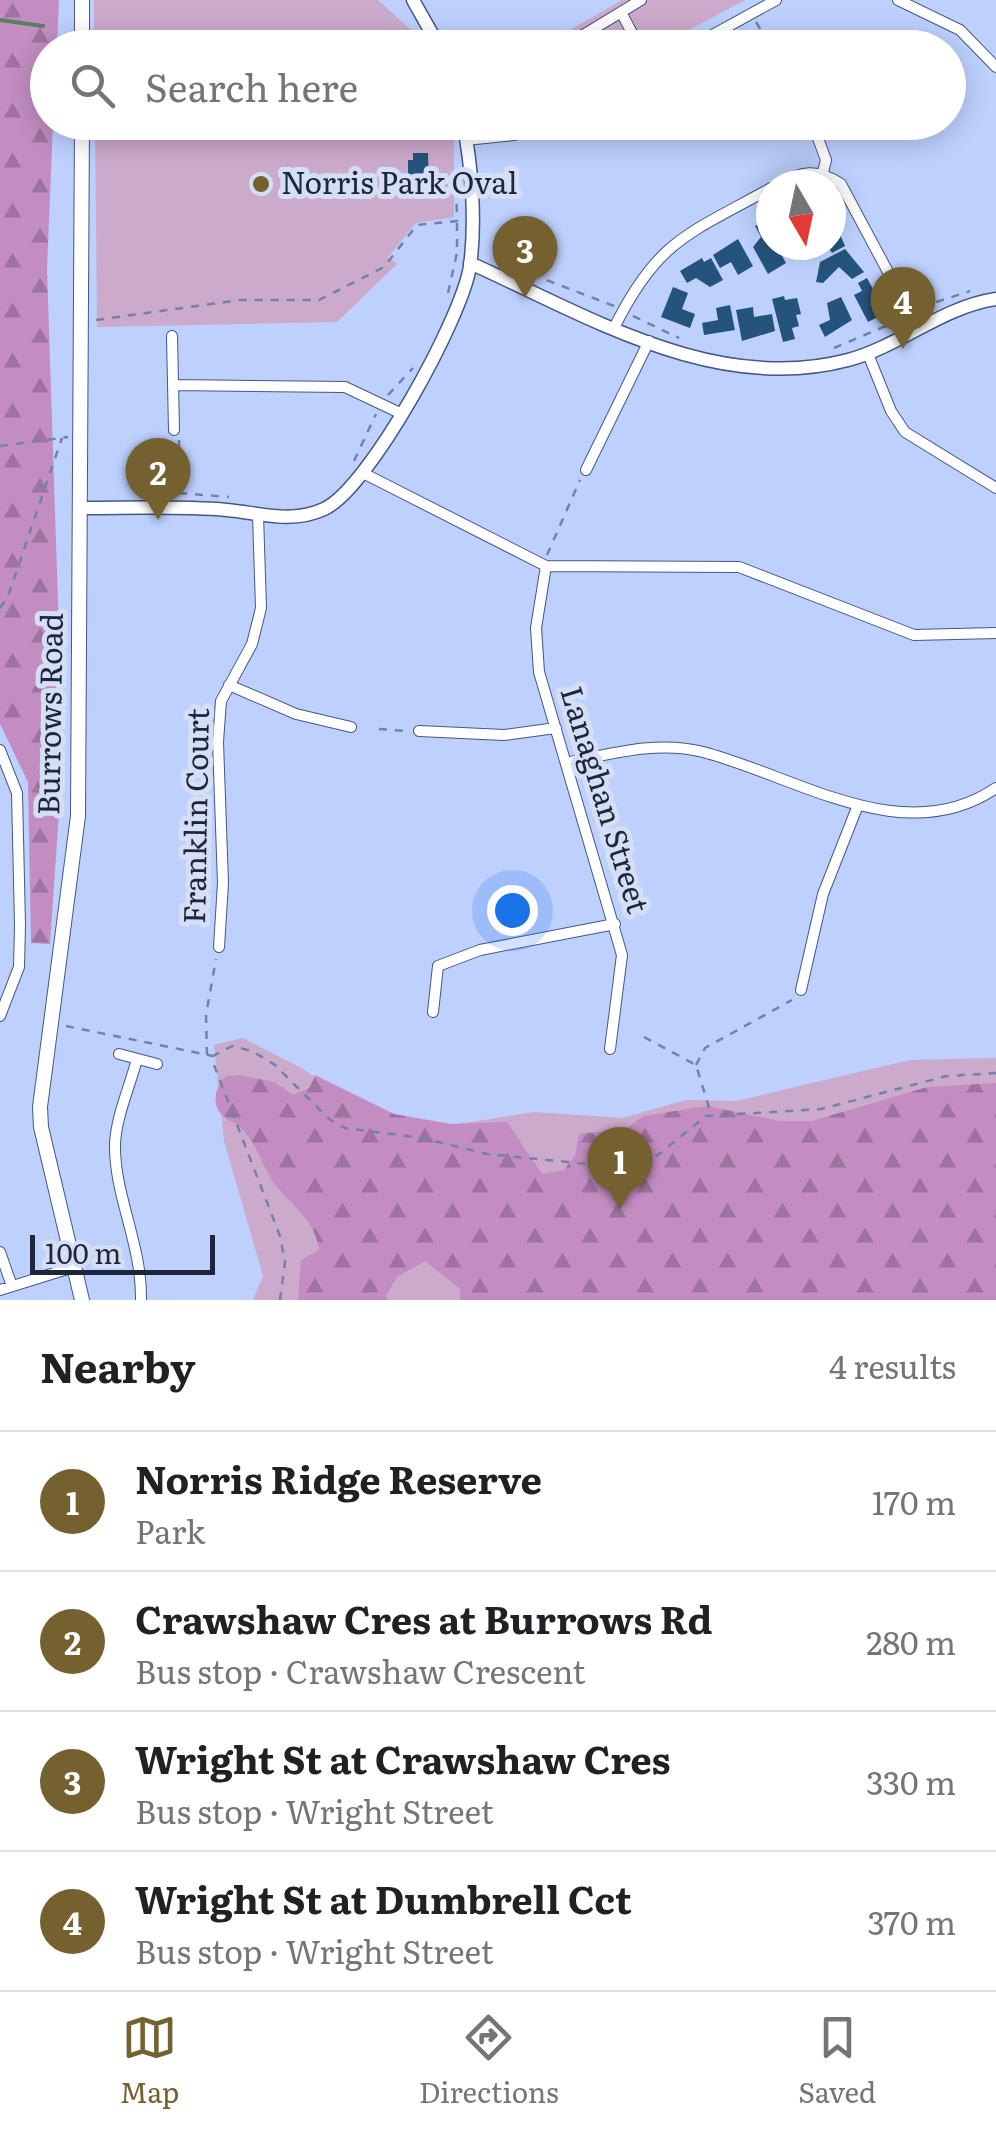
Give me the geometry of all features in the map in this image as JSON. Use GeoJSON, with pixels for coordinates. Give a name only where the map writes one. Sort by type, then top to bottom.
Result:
{"type":"FeatureCollection","features":[{"type":"Feature","properties":{"kind":"main road"},"geometry":{"type":"LineString","coordinates":[[82,0],[82,30]]}},
{"type":"Feature","properties":{"kind":"main road","name":"Burrows Road"},"geometry":{"type":"LineString","coordinates":[[82,140],[83,508],[78,816],[50,1022],[41,1127],[82,1300]]}},
{"type":"Feature","properties":{"kind":"street"},"geometry":{"type":"LineString","coordinates":[[413,0],[430,30]]}},
{"type":"Feature","properties":{"kind":"street"},"geometry":{"type":"LineString","coordinates":[[591,30],[640,0]]}},
{"type":"Feature","properties":{"kind":"street"},"geometry":{"type":"LineString","coordinates":[[721,30],[776,0]]}},
{"type":"Feature","properties":{"kind":"street"},"geometry":{"type":"LineString","coordinates":[[898,0],[960,30]]}},
{"type":"Feature","properties":{"kind":"street"},"geometry":{"type":"LineString","coordinates":[[621,12],[630,30]]}},
{"type":"Feature","properties":{"kind":"street"},"geometry":{"type":"LineString","coordinates":[[966,36],[996,67]]}},
{"type":"Feature","properties":{"kind":"street"},"geometry":{"type":"LineString","coordinates":[[466,140],[462,248],[470,264],[614,328],[703,361],[760,370],[819,365],[868,354],[954,310],[996,299]]}},
{"type":"Feature","properties":{"kind":"street"},"geometry":{"type":"LineString","coordinates":[[819,140],[826,160],[824,170]]}},
{"type":"Feature","properties":{"kind":"street"},"geometry":{"type":"LineString","coordinates":[[846,195],[918,328]]}},
{"type":"Feature","properties":{"kind":"street"},"geometry":{"type":"LineString","coordinates":[[614,328],[639,279],[668,246],[756,197]]}},
{"type":"Feature","properties":{"kind":"street"},"geometry":{"type":"LineString","coordinates":[[83,508],[179,508],[292,517],[325,509],[365,474],[460,304],[470,264]]}},
{"type":"Feature","properties":{"kind":"street"},"geometry":{"type":"LineString","coordinates":[[172,336],[176,427]]}},
{"type":"Feature","properties":{"kind":"street"},"geometry":{"type":"LineString","coordinates":[[583,474],[649,341]]}},
{"type":"Feature","properties":{"kind":"street"},"geometry":{"type":"LineString","coordinates":[[868,354],[891,411],[906,432],[996,488]]}},
{"type":"Feature","properties":{"kind":"street"},"geometry":{"type":"LineString","coordinates":[[173,386],[345,388],[400,414]]}},
{"type":"Feature","properties":{"kind":"street"},"geometry":{"type":"LineString","coordinates":[[365,474],[546,561],[739,567],[914,634],[996,633]]}},
{"type":"Feature","properties":{"kind":"street","name":"Franklin Court"},"geometry":{"type":"LineString","coordinates":[[219,948],[224,883],[218,742],[221,701],[252,644],[261,608],[258,514]]}},
{"type":"Feature","properties":{"kind":"street","name":"Lanaghan Street"},"geometry":{"type":"LineString","coordinates":[[546,561],[536,628],[540,672],[622,954],[610,1049]]}},
{"type":"Feature","properties":{"kind":"street"},"geometry":{"type":"LineString","coordinates":[[230,685],[296,714],[351,727]]}},
{"type":"Feature","properties":{"kind":"street"},"geometry":{"type":"LineString","coordinates":[[416,731],[504,736],[556,728]]}},
{"type":"Feature","properties":{"kind":"street"},"geometry":{"type":"LineString","coordinates":[[566,763],[641,748],[700,751],[858,805],[894,812],[948,811],[996,788]]}},
{"type":"Feature","properties":{"kind":"street"},"geometry":{"type":"LineString","coordinates":[[0,750],[17,793],[20,925],[19,967],[0,1016]]}},
{"type":"Feature","properties":{"kind":"street"},"geometry":{"type":"LineString","coordinates":[[801,990],[823,894],[858,805]]}},
{"type":"Feature","properties":{"kind":"street"},"geometry":{"type":"LineString","coordinates":[[433,1012],[438,966],[480,950],[615,924]]}},
{"type":"Feature","properties":{"kind":"street"},"geometry":{"type":"LineString","coordinates":[[119,1054],[156,1064]]}},
{"type":"Feature","properties":{"kind":"street"},"geometry":{"type":"LineString","coordinates":[[137,1059],[115,1140],[117,1170],[142,1266],[141,1300]]}},
{"type":"Feature","properties":{"kind":"street"},"geometry":{"type":"LineString","coordinates":[[0,1252],[6,1288],[74,1266]]}},
{"type":"Feature","properties":{"kind":"path"},"geometry":{"type":"LineString","coordinates":[[750,14],[760,30]]}},
{"type":"Feature","properties":{"kind":"path"},"geometry":{"type":"LineString","coordinates":[[448,297],[462,248],[457,220],[456,161]]}},
{"type":"Feature","properties":{"kind":"path"},"geometry":{"type":"LineString","coordinates":[[98,320],[240,300],[319,300],[384,267],[417,225],[457,220]]}},
{"type":"Feature","properties":{"kind":"path"},"geometry":{"type":"LineString","coordinates":[[494,260],[608,307],[624,308],[636,320],[683,340]]}},
{"type":"Feature","properties":{"kind":"path"},"geometry":{"type":"LineString","coordinates":[[824,352],[900,320],[908,310],[982,289]]}},
{"type":"Feature","properties":{"kind":"path"},"geometry":{"type":"LineString","coordinates":[[353,462],[382,404],[414,368]]}},
{"type":"Feature","properties":{"kind":"path"},"geometry":{"type":"LineString","coordinates":[[176,427],[179,508]]}},
{"type":"Feature","properties":{"kind":"path"},"geometry":{"type":"LineString","coordinates":[[0,446],[68,437]]}},
{"type":"Feature","properties":{"kind":"path"},"geometry":{"type":"LineString","coordinates":[[0,608],[8,596],[62,438]]}},
{"type":"Feature","properties":{"kind":"path"},"geometry":{"type":"LineString","coordinates":[[546,561],[583,474]]}},
{"type":"Feature","properties":{"kind":"path"},"geometry":{"type":"LineString","coordinates":[[180,493],[234,498]]}},
{"type":"Feature","properties":{"kind":"path"},"geometry":{"type":"LineString","coordinates":[[379,729],[416,731]]}},
{"type":"Feature","properties":{"kind":"path"},"geometry":{"type":"LineString","coordinates":[[207,1055],[206,1016],[219,948]]}},
{"type":"Feature","properties":{"kind":"path"},"geometry":{"type":"LineString","coordinates":[[711,1115],[696,1064],[704,1048],[780,1008],[801,990]]}},
{"type":"Feature","properties":{"kind":"path"},"geometry":{"type":"LineString","coordinates":[[50,1022],[213,1056],[232,1046],[252,1051],[275,1065],[329,1119],[345,1128],[538,1160],[618,1167],[638,1164],[711,1115],[821,1108],[947,1076],[996,1073]]}},
{"type":"Feature","properties":{"kind":"path"},"geometry":{"type":"LineString","coordinates":[[644,1038],[696,1064]]}},
{"type":"Feature","properties":{"kind":"path"},"geometry":{"type":"LineString","coordinates":[[213,1056],[280,1236],[286,1262],[280,1300]]}},
{"type":"Feature","properties":{"kind":"shaded area"},"geometry":{"type":"Polygon","coordinates":[[[94,0],[378,0],[411,30],[94,30],[94,0]]]}},
{"type":"Feature","properties":{"kind":"shaded area"},"geometry":{"type":"Polygon","coordinates":[[[622,0],[745,0],[689,30],[570,30],[622,0]]]}},
{"type":"Feature","properties":{"kind":"shaded area"},"geometry":{"type":"Polygon","coordinates":[[[95,140],[454,140],[454,217],[416,223],[388,257],[397,264],[337,322],[97,327],[95,140]]]}},
{"type":"Feature","properties":{"kind":"shaded area"},"geometry":{"type":"Polygon","coordinates":[[[243,1038],[303,1069],[378,1120],[458,1124],[534,1112],[622,1118],[686,1100],[736,1101],[910,1060],[996,1058],[996,1300],[253,1300],[263,1276],[224,1141],[214,1045],[243,1038]]]}},
{"type":"Feature","properties":{"kind":"green space"},"geometry":{"type":"Polygon","coordinates":[[[0,0],[59,0],[58,30],[30,30],[30,140],[52,140],[47,269],[63,754],[50,944],[31,943],[28,782],[0,724],[0,0]]]}},
{"type":"Feature","properties":{"kind":"green space"},"geometry":{"type":"Polygon","coordinates":[[[315,1075],[394,1114],[451,1124],[507,1122],[542,1174],[564,1170],[575,1155],[579,1134],[626,1129],[643,1116],[707,1106],[780,1121],[812,1121],[927,1087],[996,1083],[996,1300],[460,1300],[460,1289],[425,1261],[397,1277],[386,1296],[388,1300],[298,1300],[301,1260],[319,1250],[317,1240],[309,1223],[271,1179],[249,1137],[218,1109],[216,1096],[221,1082],[226,1076],[274,1082],[293,1095],[309,1088],[315,1075]]]}},
{"type":"Feature","properties":{"kind":"building"},"geometry":{"type":"Polygon","coordinates":[[[413,153],[428,153],[429,187],[413,187],[413,180],[408,180],[408,160],[413,160],[413,153]]]}},
{"type":"Feature","properties":{"kind":"building"},"geometry":{"type":"Polygon","coordinates":[[[738,239],[753,266],[738,275],[731,262],[720,268],[713,255],[738,239]]]}},
{"type":"Feature","properties":{"kind":"building"},"geometry":{"type":"Polygon","coordinates":[[[846,250],[864,272],[852,279],[839,267],[823,283],[816,282],[820,262],[846,260],[846,250]]]}},
{"type":"Feature","properties":{"kind":"building"},"geometry":{"type":"Polygon","coordinates":[[[702,258],[704,262],[711,258],[723,280],[710,287],[696,278],[687,283],[680,271],[702,258]]]}},
{"type":"Feature","properties":{"kind":"building"},"geometry":{"type":"Polygon","coordinates":[[[760,260],[784,260],[786,263],[768,274],[760,260]]]}},
{"type":"Feature","properties":{"kind":"building"},"geometry":{"type":"Polygon","coordinates":[[[867,278],[886,313],[868,322],[854,295],[862,291],[858,283],[867,278]]]}},
{"type":"Feature","properties":{"kind":"building"},"geometry":{"type":"Polygon","coordinates":[[[673,287],[688,293],[682,309],[695,314],[690,328],[661,317],[673,287]]]}},
{"type":"Feature","properties":{"kind":"building"},"geometry":{"type":"Polygon","coordinates":[[[784,296],[785,300],[797,298],[801,314],[796,315],[799,326],[792,328],[795,339],[783,342],[772,299],[784,296]]]}},
{"type":"Feature","properties":{"kind":"building"},"geometry":{"type":"Polygon","coordinates":[[[841,297],[852,320],[825,337],[819,325],[830,320],[827,303],[841,297]]]}},
{"type":"Feature","properties":{"kind":"building"},"geometry":{"type":"Polygon","coordinates":[[[730,305],[735,330],[704,335],[702,323],[718,320],[716,308],[730,305]]]}},
{"type":"Feature","properties":{"kind":"building"},"geometry":{"type":"Polygon","coordinates":[[[753,307],[754,317],[772,314],[775,331],[742,341],[736,310],[753,307]]]}},
{"type":"Feature","properties":{"kind":"waterway"},"geometry":{"type":"LineString","coordinates":[[0,20],[43,26]]}},
{"type":"Feature","properties":{"kind":"place","name":"Norris Park Oval"},"geometry":{"type":"Point","coordinates":[261,184]}},
{"type":"Feature","properties":{"kind":"place","name":"Wright St at Crawshaw Cres"},"geometry":{"type":"Point","coordinates":[525,298]}},
{"type":"Feature","properties":{"kind":"place","name":"Wright St at Dumbrell Cct"},"geometry":{"type":"Point","coordinates":[903,349]}},
{"type":"Feature","properties":{"kind":"place","name":"Crawshaw Cres at Burrows Rd"},"geometry":{"type":"Point","coordinates":[158,520]}},
{"type":"Feature","properties":{"kind":"place","name":"Norris Ridge Reserve"},"geometry":{"type":"Point","coordinates":[620,1209]}}]}
